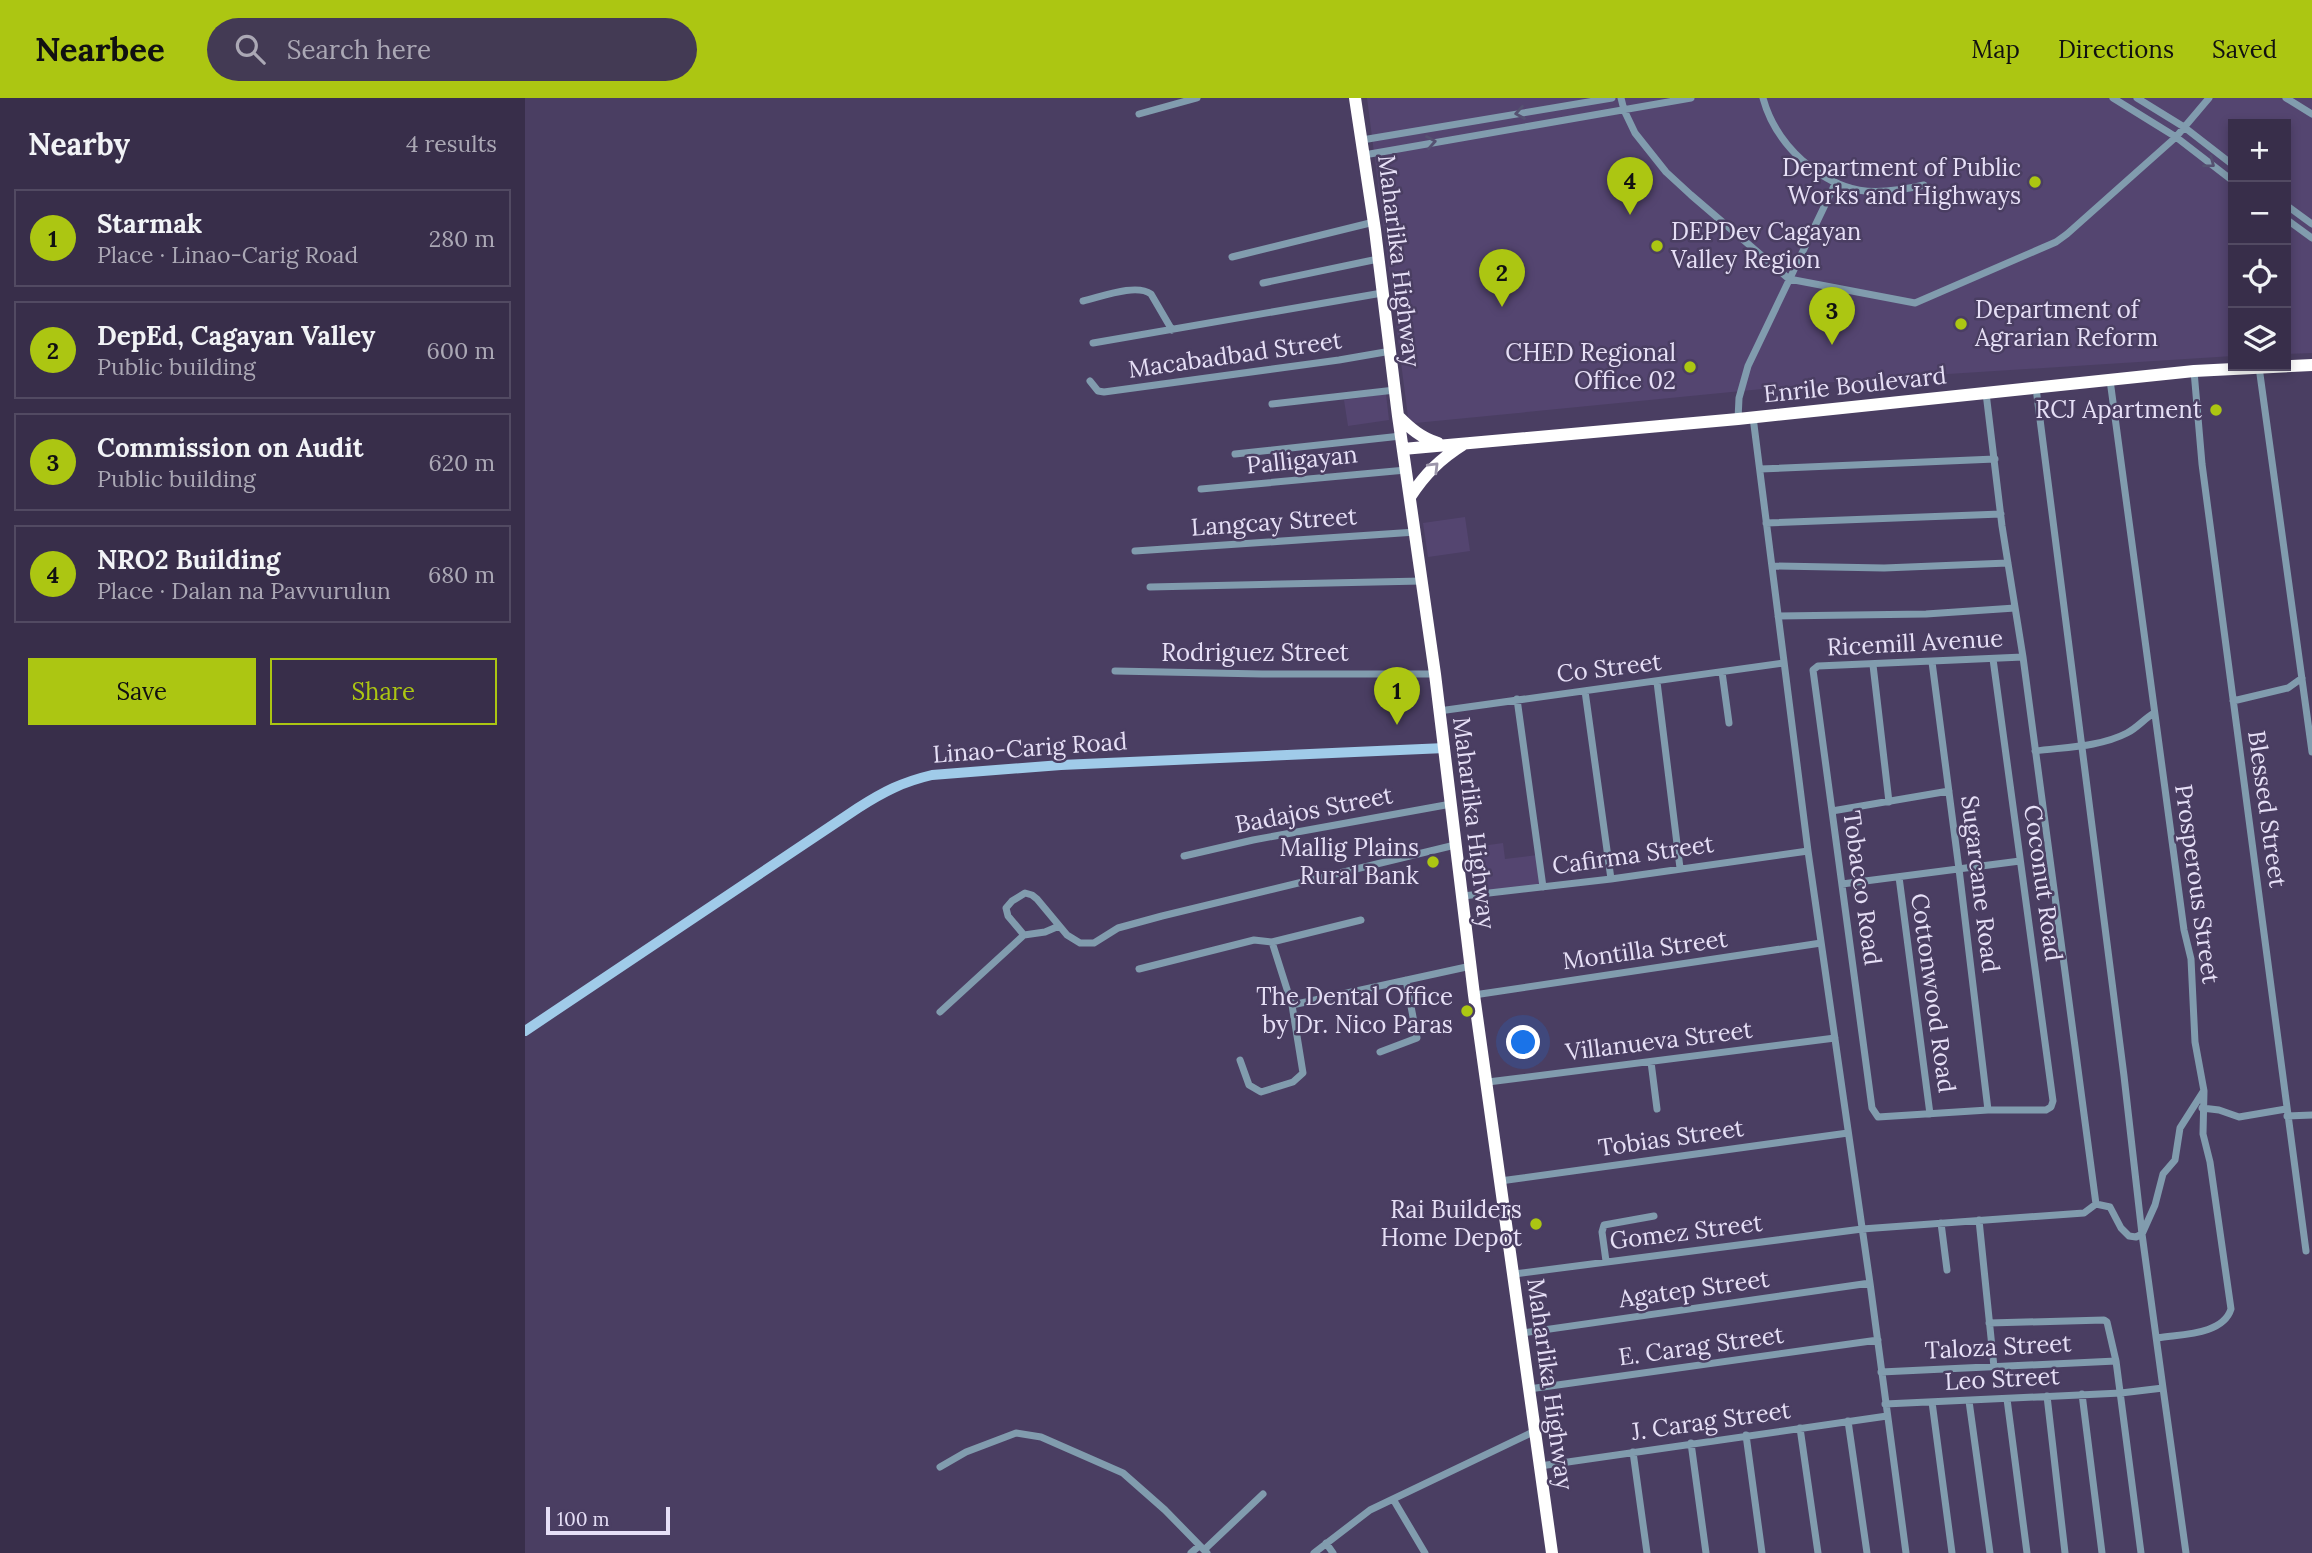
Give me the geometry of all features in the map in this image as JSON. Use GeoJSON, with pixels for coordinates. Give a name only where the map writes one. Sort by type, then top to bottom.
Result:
{"type":"FeatureCollection","features":[{"type":"Feature","properties":{"kind":"highway","name":"Maharlika Highway"},"geometry":{"type":"LineString","coordinates":[[1355,98],[1445,748],[1474,995],[1552,1553]]}},
{"type":"Feature","properties":{"kind":"highway","name":"Enrile Boulevard"},"geometry":{"type":"LineString","coordinates":[[2291,366],[2312,365]]}},
{"type":"Feature","properties":{"kind":"highway","name":"Enrile Boulevard"},"geometry":{"type":"LineString","coordinates":[[1402,443],[1458,444],[1738,419],[2228,369]]}},
{"type":"Feature","properties":{"kind":"highway"},"geometry":{"type":"LineString","coordinates":[[1398,416],[1425,439],[1458,444]]}},
{"type":"Feature","properties":{"kind":"highway"},"geometry":{"type":"LineString","coordinates":[[1410,497],[1428,471],[1458,444]]}},
{"type":"Feature","properties":{"kind":"main road","name":"Linao-Carig Road"},"geometry":{"type":"LineString","coordinates":[[525,1031],[858,808],[888,789],[912,779],[932,775],[1061,765],[1445,748]]}},
{"type":"Feature","properties":{"kind":"street"},"geometry":{"type":"LineString","coordinates":[[1139,114],[1197,98]]}},
{"type":"Feature","properties":{"kind":"street"},"geometry":{"type":"LineString","coordinates":[[1362,140],[1612,98]]}},
{"type":"Feature","properties":{"kind":"street"},"geometry":{"type":"LineString","coordinates":[[1621,98],[1623,110],[1635,133],[1666,172],[1790,279],[1915,303],[2056,242],[2176,137],[2209,98]]}},
{"type":"Feature","properties":{"kind":"street"},"geometry":{"type":"LineString","coordinates":[[1364,155],[1691,98]]}},
{"type":"Feature","properties":{"kind":"street"},"geometry":{"type":"LineString","coordinates":[[1763,98],[1770,120],[1791,151],[1835,184],[1870,192],[1924,186]]}},
{"type":"Feature","properties":{"kind":"street"},"geometry":{"type":"LineString","coordinates":[[2113,98],[2176,137],[2228,177]]}},
{"type":"Feature","properties":{"kind":"street"},"geometry":{"type":"LineString","coordinates":[[2137,98],[2184,127],[2228,161]]}},
{"type":"Feature","properties":{"kind":"street"},"geometry":{"type":"LineString","coordinates":[[2286,98],[2312,114]]}},
{"type":"Feature","properties":{"kind":"street"},"geometry":{"type":"LineString","coordinates":[[1738,419],[1739,398],[1748,366],[1835,184]]}},
{"type":"Feature","properties":{"kind":"street"},"geometry":{"type":"LineString","coordinates":[[2291,208],[2312,223]]}},
{"type":"Feature","properties":{"kind":"street"},"geometry":{"type":"LineString","coordinates":[[1232,257],[1374,222]]}},
{"type":"Feature","properties":{"kind":"street"},"geometry":{"type":"LineString","coordinates":[[2291,223],[2312,238]]}},
{"type":"Feature","properties":{"kind":"street"},"geometry":{"type":"LineString","coordinates":[[1263,283],[1378,259]]}},
{"type":"Feature","properties":{"kind":"street"},"geometry":{"type":"LineString","coordinates":[[1083,301],[1131,290],[1146,290],[1172,330]]}},
{"type":"Feature","properties":{"kind":"street"},"geometry":{"type":"LineString","coordinates":[[1093,343],[1382,293]]}},
{"type":"Feature","properties":{"kind":"street","name":"Macabadbad Street"},"geometry":{"type":"LineString","coordinates":[[1090,381],[1098,391],[1114,391],[1391,351]]}},
{"type":"Feature","properties":{"kind":"street","name":"Blessed Street"},"geometry":{"type":"LineString","coordinates":[[2195,371],[2202,464],[2306,1251]]}},
{"type":"Feature","properties":{"kind":"street"},"geometry":{"type":"LineString","coordinates":[[2260,371],[2312,752]]}},
{"type":"Feature","properties":{"kind":"street","name":"Prosperous Street"},"geometry":{"type":"LineString","coordinates":[[2110,380],[2184,930],[2191,959],[2195,1042],[2204,1091],[2203,1134],[2216,1198],[2231,1309],[2227,1319],[2219,1326],[2158,1338]]}},
{"type":"Feature","properties":{"kind":"street"},"geometry":{"type":"LineString","coordinates":[[2036,388],[2142,1234],[2186,1553]]}},
{"type":"Feature","properties":{"kind":"street"},"geometry":{"type":"LineString","coordinates":[[1272,404],[1395,390]]}},
{"type":"Feature","properties":{"kind":"street"},"geometry":{"type":"LineString","coordinates":[[1986,393],[2096,1204],[2110,1207],[2121,1228],[2129,1236],[2142,1234],[2155,1205],[2164,1174],[2175,1160],[2180,1128],[2204,1091]]}},
{"type":"Feature","properties":{"kind":"street"},"geometry":{"type":"LineString","coordinates":[[1753,417],[1808,851],[1906,1553]]}},
{"type":"Feature","properties":{"kind":"street"},"geometry":{"type":"LineString","coordinates":[[1235,454],[1402,443]]}},
{"type":"Feature","properties":{"kind":"street"},"geometry":{"type":"LineString","coordinates":[[1760,469],[1995,459]]}},
{"type":"Feature","properties":{"kind":"street","name":"Palligayan"},"geometry":{"type":"LineString","coordinates":[[1201,489],[1406,470]]}},
{"type":"Feature","properties":{"kind":"street"},"geometry":{"type":"LineString","coordinates":[[1766,523],[2001,514]]}},
{"type":"Feature","properties":{"kind":"street","name":"Langcay Street"},"geometry":{"type":"LineString","coordinates":[[1135,551],[1416,532]]}},
{"type":"Feature","properties":{"kind":"street"},"geometry":{"type":"LineString","coordinates":[[1772,566],[1884,568],[2008,563]]}},
{"type":"Feature","properties":{"kind":"street"},"geometry":{"type":"LineString","coordinates":[[1150,587],[1422,581]]}},
{"type":"Feature","properties":{"kind":"street"},"geometry":{"type":"LineString","coordinates":[[1778,616],[1926,614],[2015,608]]}},
{"type":"Feature","properties":{"kind":"street","name":"Ricemill Avenue"},"geometry":{"type":"LineString","coordinates":[[1812,673],[1818,666],[2023,657]]}},
{"type":"Feature","properties":{"kind":"street","name":"Coconut Road"},"geometry":{"type":"LineString","coordinates":[[1988,1110],[2046,1110],[2052,1104],[2053,1094],[1993,659]]}},
{"type":"Feature","properties":{"kind":"street","name":"Sugarcane Road"},"geometry":{"type":"LineString","coordinates":[[1932,662],[1988,1110]]}},
{"type":"Feature","properties":{"kind":"street","name":"Co Street"},"geometry":{"type":"LineString","coordinates":[[1439,711],[1784,663]]}},
{"type":"Feature","properties":{"kind":"street"},"geometry":{"type":"LineString","coordinates":[[1873,665],[1889,802]]}},
{"type":"Feature","properties":{"kind":"street","name":"Rodriguez Street"},"geometry":{"type":"LineString","coordinates":[[1115,671],[1435,674]]}},
{"type":"Feature","properties":{"kind":"street"},"geometry":{"type":"LineString","coordinates":[[1722,672],[1729,723]]}},
{"type":"Feature","properties":{"kind":"street","name":"Tobacco Road"},"geometry":{"type":"LineString","coordinates":[[1812,673],[1872,1108],[1878,1117],[1930,1114]]}},
{"type":"Feature","properties":{"kind":"street"},"geometry":{"type":"LineString","coordinates":[[2233,701],[2287,688],[2302,678]]}},
{"type":"Feature","properties":{"kind":"street"},"geometry":{"type":"LineString","coordinates":[[1657,682],[1680,868]]}},
{"type":"Feature","properties":{"kind":"street"},"geometry":{"type":"LineString","coordinates":[[1585,691],[1611,878]]}},
{"type":"Feature","properties":{"kind":"street"},"geometry":{"type":"LineString","coordinates":[[1517,699],[1542,887]]}},
{"type":"Feature","properties":{"kind":"street"},"geometry":{"type":"LineString","coordinates":[[2035,751],[2113,739],[2126,734],[2154,713]]}},
{"type":"Feature","properties":{"kind":"street"},"geometry":{"type":"LineString","coordinates":[[1832,811],[1949,791]]}},
{"type":"Feature","properties":{"kind":"street","name":"Badajos Street"},"geometry":{"type":"LineString","coordinates":[[1184,856],[1451,804]]}},
{"type":"Feature","properties":{"kind":"street"},"geometry":{"type":"LineString","coordinates":[[1024,935],[1008,916],[1006,908],[1025,894],[1032,895],[1075,941],[1091,944],[1118,928],[1161,916],[1455,845]]}},
{"type":"Feature","properties":{"kind":"street","name":"Cafirma Street"},"geometry":{"type":"LineString","coordinates":[[1463,896],[1808,851]]}},
{"type":"Feature","properties":{"kind":"street"},"geometry":{"type":"LineString","coordinates":[[1842,884],[2020,861]]}},
{"type":"Feature","properties":{"kind":"street","name":"Cottonwood Road"},"geometry":{"type":"LineString","coordinates":[[1899,877],[1930,1114]]}},
{"type":"Feature","properties":{"kind":"street"},"geometry":{"type":"LineString","coordinates":[[1139,969],[1254,940],[1272,942],[1361,920]]}},
{"type":"Feature","properties":{"kind":"street"},"geometry":{"type":"LineString","coordinates":[[940,1012],[1024,935],[1045,932],[1059,926]]}},
{"type":"Feature","properties":{"kind":"street"},"geometry":{"type":"LineString","coordinates":[[1240,1060],[1249,1085],[1257,1091],[1293,1082],[1301,1076],[1303,1068],[1292,1004],[1272,942]]}},
{"type":"Feature","properties":{"kind":"street","name":"Montilla Street"},"geometry":{"type":"LineString","coordinates":[[1474,995],[1821,943]]}},
{"type":"Feature","properties":{"kind":"street"},"geometry":{"type":"LineString","coordinates":[[1292,1004],[1471,966]]}},
{"type":"Feature","properties":{"kind":"street"},"geometry":{"type":"LineString","coordinates":[[1380,1052],[1417,1038],[1406,980]]}},
{"type":"Feature","properties":{"kind":"street","name":"Villanueva Street"},"geometry":{"type":"LineString","coordinates":[[1487,1082],[1835,1038]]}},
{"type":"Feature","properties":{"kind":"street"},"geometry":{"type":"LineString","coordinates":[[1651,1062],[1657,1110]]}},
{"type":"Feature","properties":{"kind":"street"},"geometry":{"type":"LineString","coordinates":[[2202,1108],[2239,1117],[2287,1113],[2312,1115]]}},
{"type":"Feature","properties":{"kind":"street"},"geometry":{"type":"LineString","coordinates":[[1930,1114],[1988,1110]]}},
{"type":"Feature","properties":{"kind":"street","name":"Tobias Street"},"geometry":{"type":"LineString","coordinates":[[1500,1181],[1848,1133]]}},
{"type":"Feature","properties":{"kind":"street","name":"Gomez Street"},"geometry":{"type":"LineString","coordinates":[[1514,1273],[1862,1229],[2084,1213],[2096,1204]]}},
{"type":"Feature","properties":{"kind":"street"},"geometry":{"type":"LineString","coordinates":[[1606,1261],[1602,1232],[1604,1225],[1654,1216]]}},
{"type":"Feature","properties":{"kind":"street"},"geometry":{"type":"LineString","coordinates":[[1979,1220],[1994,1367]]}},
{"type":"Feature","properties":{"kind":"street"},"geometry":{"type":"LineString","coordinates":[[1941,1223],[1947,1270]]}},
{"type":"Feature","properties":{"kind":"street","name":"Agatep Street"},"geometry":{"type":"LineString","coordinates":[[1522,1335],[1870,1283]]}},
{"type":"Feature","properties":{"kind":"street"},"geometry":{"type":"LineString","coordinates":[[1989,1323],[2107,1322],[2121,1393],[2140,1553]]}},
{"type":"Feature","properties":{"kind":"street","name":"E. Carag Street"},"geometry":{"type":"LineString","coordinates":[[1529,1389],[1878,1340]]}},
{"type":"Feature","properties":{"kind":"street","name":"Taloza Street"},"geometry":{"type":"LineString","coordinates":[[1881,1371],[2116,1361]]}},
{"type":"Feature","properties":{"kind":"street","name":"Leo Street"},"geometry":{"type":"LineString","coordinates":[[1885,1404],[2121,1393],[2163,1388]]}},
{"type":"Feature","properties":{"kind":"street"},"geometry":{"type":"LineString","coordinates":[[2082,1394],[2102,1553]]}},
{"type":"Feature","properties":{"kind":"street"},"geometry":{"type":"LineString","coordinates":[[2047,1396],[2065,1553]]}},
{"type":"Feature","properties":{"kind":"street"},"geometry":{"type":"LineString","coordinates":[[2007,1399],[2027,1553]]}},
{"type":"Feature","properties":{"kind":"street"},"geometry":{"type":"LineString","coordinates":[[1969,1401],[1990,1553]]}},
{"type":"Feature","properties":{"kind":"street"},"geometry":{"type":"LineString","coordinates":[[1932,1402],[1952,1553]]}},
{"type":"Feature","properties":{"kind":"street","name":"J. Carag Street"},"geometry":{"type":"LineString","coordinates":[[1540,1466],[1887,1416]]}},
{"type":"Feature","properties":{"kind":"street"},"geometry":{"type":"LineString","coordinates":[[1848,1421],[1867,1553]]}},
{"type":"Feature","properties":{"kind":"street"},"geometry":{"type":"LineString","coordinates":[[1800,1428],[1818,1553]]}},
{"type":"Feature","properties":{"kind":"street"},"geometry":{"type":"LineString","coordinates":[[1314,1553],[1359,1517],[1535,1431]]}},
{"type":"Feature","properties":{"kind":"street"},"geometry":{"type":"LineString","coordinates":[[940,1466],[994,1440],[1016,1433],[1029,1434],[1123,1473],[1165,1510],[1203,1550]]}},
{"type":"Feature","properties":{"kind":"street"},"geometry":{"type":"LineString","coordinates":[[1746,1435],[1762,1553]]}},
{"type":"Feature","properties":{"kind":"street"},"geometry":{"type":"LineString","coordinates":[[1691,1443],[1706,1553]]}},
{"type":"Feature","properties":{"kind":"street"},"geometry":{"type":"LineString","coordinates":[[1633,1452],[1647,1553]]}},
{"type":"Feature","properties":{"kind":"street"},"geometry":{"type":"LineString","coordinates":[[1191,1553],[1203,1550],[1263,1494]]}},
{"type":"Feature","properties":{"kind":"street"},"geometry":{"type":"LineString","coordinates":[[1393,1499],[1425,1553]]}},
{"type":"Feature","properties":{"kind":"street"},"geometry":{"type":"LineString","coordinates":[[1326,1543],[1333,1553]]}},
{"type":"Feature","properties":{"kind":"shaded area"},"geometry":{"type":"Polygon","coordinates":[[[1367,98],[2312,98],[2312,353],[2291,354],[2291,119],[2228,119],[2228,356],[1854,380],[1415,423],[1408,417],[1367,98]]]}},
{"type":"Feature","properties":{"kind":"shaded area"},"geometry":{"type":"Polygon","coordinates":[[[1386,394],[1389,420],[1348,426],[1344,400],[1386,394]]]}},
{"type":"Feature","properties":{"kind":"shaded area"},"geometry":{"type":"Polygon","coordinates":[[[1465,517],[1470,551],[1428,557],[1423,523],[1465,517]]]}},
{"type":"Feature","properties":{"kind":"shaded area"},"geometry":{"type":"Polygon","coordinates":[[[1503,843],[1505,859],[1537,855],[1541,886],[1474,895],[1467,848],[1503,843]]]}},
{"type":"Feature","properties":{"kind":"place","name":"Department of Public Works and Highways"},"geometry":{"type":"Point","coordinates":[2035,182]}},
{"type":"Feature","properties":{"kind":"place","name":"NRO2 Building"},"geometry":{"type":"Point","coordinates":[1630,215]}},
{"type":"Feature","properties":{"kind":"place","name":"DEPDev Cagayan Valley Region"},"geometry":{"type":"Point","coordinates":[1657,246]}},
{"type":"Feature","properties":{"kind":"place","name":"DepEd, Cagayan Valley"},"geometry":{"type":"Point","coordinates":[1502,307]}},
{"type":"Feature","properties":{"kind":"place","name":"Department of Agrarian Reform"},"geometry":{"type":"Point","coordinates":[1961,324]}},
{"type":"Feature","properties":{"kind":"place","name":"Commission on Audit"},"geometry":{"type":"Point","coordinates":[1832,345]}},
{"type":"Feature","properties":{"kind":"place","name":"CHED Regional Office 02"},"geometry":{"type":"Point","coordinates":[1690,367]}},
{"type":"Feature","properties":{"kind":"place","name":"RCJ Apartment"},"geometry":{"type":"Point","coordinates":[2216,410]}},
{"type":"Feature","properties":{"kind":"place","name":"Starmak"},"geometry":{"type":"Point","coordinates":[1397,725]}},
{"type":"Feature","properties":{"kind":"place","name":"Mallig Plains Rural Bank"},"geometry":{"type":"Point","coordinates":[1433,862]}},
{"type":"Feature","properties":{"kind":"place","name":"The Dental Office by Dr. Nico Paras"},"geometry":{"type":"Point","coordinates":[1467,1011]}},
{"type":"Feature","properties":{"kind":"place","name":"Rai Builders Home Depot"},"geometry":{"type":"Point","coordinates":[1536,1224]}}]}
